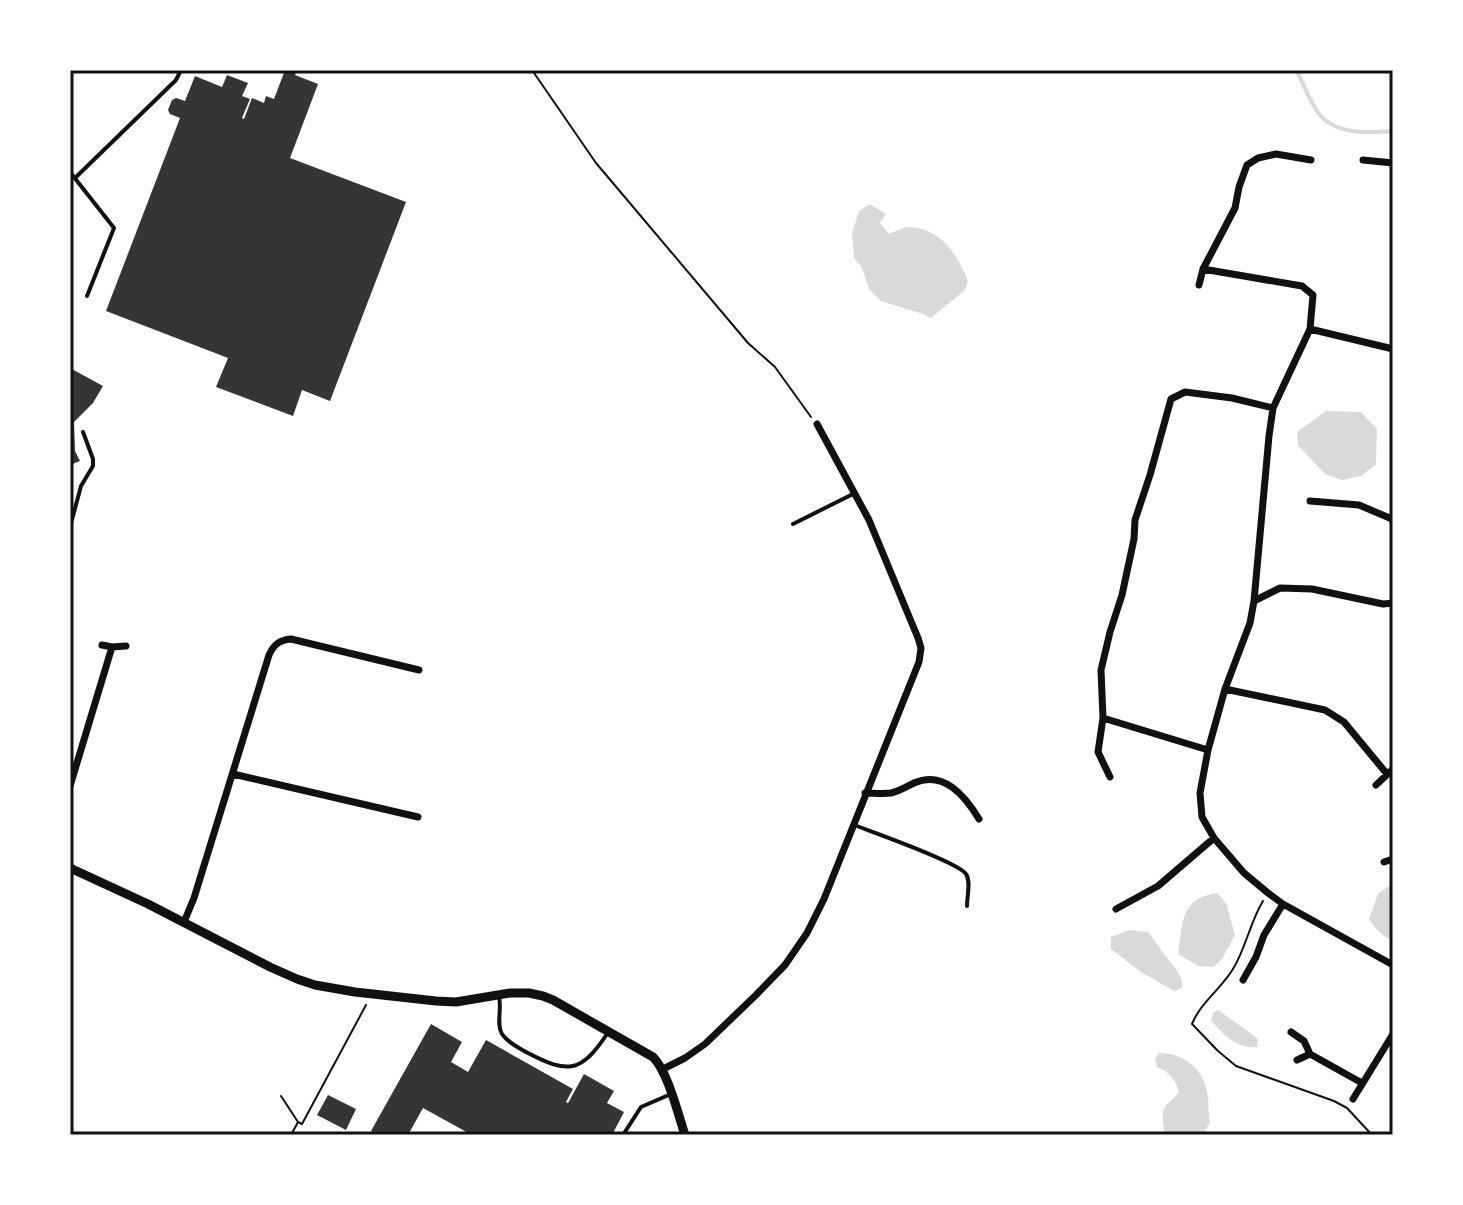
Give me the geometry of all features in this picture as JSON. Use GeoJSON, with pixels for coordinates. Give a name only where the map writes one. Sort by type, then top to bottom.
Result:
{"type":"FeatureCollection","features":[{"type":"Feature","properties":{"kind":"street"},"geometry":{"type":"LineString","coordinates":[[1199,285],[1203,269],[1235,208],[1247,165],[1258,158],[1276,154],[1311,160]]}},
{"type":"Feature","properties":{"kind":"street"},"geometry":{"type":"LineString","coordinates":[[1363,160],[1393,163]]}},
{"type":"Feature","properties":{"kind":"street"},"geometry":{"type":"LineString","coordinates":[[1203,269],[1302,286],[1313,295],[1310,329],[1273,408],[1254,601],[1250,623],[1225,689],[1208,750],[1200,793],[1202,817],[1214,838],[1244,873],[1268,893],[1393,965]]}},
{"type":"Feature","properties":{"kind":"street"},"geometry":{"type":"LineString","coordinates":[[1310,329],[1393,349]]}},
{"type":"Feature","properties":{"kind":"street"},"geometry":{"type":"LineString","coordinates":[[1110,777],[1098,752],[1103,718],[1101,670],[1122,595],[1135,520],[1171,399],[1185,392],[1232,398],[1273,408]]}},
{"type":"Feature","properties":{"kind":"street"},"geometry":{"type":"LineString","coordinates":[[663,1069],[705,1044],[785,965],[807,933],[824,899],[919,662],[921,648],[883,550],[817,424]]}},
{"type":"Feature","properties":{"kind":"street"},"geometry":{"type":"LineString","coordinates":[[1310,501],[1359,505],[1393,520]]}},
{"type":"Feature","properties":{"kind":"street"},"geometry":{"type":"LineString","coordinates":[[1254,601],[1280,588],[1290,588],[1312,589],[1383,604],[1393,603]]}},
{"type":"Feature","properties":{"kind":"street"},"geometry":{"type":"LineString","coordinates":[[184,922],[269,655],[278,642],[291,639],[419,670]]}},
{"type":"Feature","properties":{"kind":"street"},"geometry":{"type":"LineString","coordinates":[[102,645],[126,646]]}},
{"type":"Feature","properties":{"kind":"street"},"geometry":{"type":"LineString","coordinates":[[70,786],[112,647]]}},
{"type":"Feature","properties":{"kind":"street"},"geometry":{"type":"LineString","coordinates":[[1225,689],[1325,710],[1344,722],[1390,771],[1376,785]]}},
{"type":"Feature","properties":{"kind":"street"},"geometry":{"type":"LineString","coordinates":[[1103,718],[1208,750]]}},
{"type":"Feature","properties":{"kind":"street"},"geometry":{"type":"LineString","coordinates":[[233,774],[418,817]]}},
{"type":"Feature","properties":{"kind":"street"},"geometry":{"type":"LineString","coordinates":[[865,793],[887,794],[904,790],[913,783],[938,780],[965,797],[979,819]]}},
{"type":"Feature","properties":{"kind":"street"},"geometry":{"type":"LineString","coordinates":[[1116,909],[1158,886],[1214,838]]}},
{"type":"Feature","properties":{"kind":"street"},"geometry":{"type":"LineString","coordinates":[[70,868],[270,967],[329,988],[456,1002],[499,994],[529,993],[553,1000],[653,1057],[663,1069],[685,1135]]}},
{"type":"Feature","properties":{"kind":"street"},"geometry":{"type":"LineString","coordinates":[[1243,980],[1283,904]]}},
{"type":"Feature","properties":{"kind":"street"},"geometry":{"type":"LineString","coordinates":[[1291,1032],[1304,1041],[1310,1054],[1362,1083]]}},
{"type":"Feature","properties":{"kind":"street"},"geometry":{"type":"LineString","coordinates":[[1353,1099],[1393,1034]]}},
{"type":"Feature","properties":{"kind":"street"},"geometry":{"type":"LineString","coordinates":[[1297,1060],[1310,1054]]}},
{"type":"Feature","properties":{"kind":"lane"},"geometry":{"type":"LineString","coordinates":[[75,178],[176,80],[181,70]]}},
{"type":"Feature","properties":{"kind":"lane"},"geometry":{"type":"LineString","coordinates":[[70,172],[114,228],[87,296]]}},
{"type":"Feature","properties":{"kind":"lane"},"geometry":{"type":"LineString","coordinates":[[70,527],[81,486],[93,466],[83,432]]}},
{"type":"Feature","properties":{"kind":"lane"},"geometry":{"type":"LineString","coordinates":[[793,524],[855,493]]}},
{"type":"Feature","properties":{"kind":"lane"},"geometry":{"type":"LineString","coordinates":[[854,825],[962,870],[968,878],[967,906]]}},
{"type":"Feature","properties":{"kind":"lane"},"geometry":{"type":"LineString","coordinates":[[499,994],[499,1027],[502,1034],[514,1045],[550,1064],[572,1067],[581,1064],[599,1047],[608,1033]]}},
{"type":"Feature","properties":{"kind":"lane"},"geometry":{"type":"LineString","coordinates":[[623,1135],[641,1107],[671,1094]]}},
{"type":"Feature","properties":{"kind":"path"},"geometry":{"type":"LineString","coordinates":[[532,70],[596,163],[748,343],[775,367],[817,424]]}},
{"type":"Feature","properties":{"kind":"path"},"geometry":{"type":"LineString","coordinates":[[1268,893],[1256,913],[1235,966],[1202,1005],[1192,1024],[1236,1066],[1334,1101],[1347,1108],[1372,1135]]}},
{"type":"Feature","properties":{"kind":"path"},"geometry":{"type":"LineString","coordinates":[[281,1096],[302,1124],[371,995]]}},
{"type":"Feature","properties":{"kind":"path"},"geometry":{"type":"LineString","coordinates":[[291,1135],[298,1122]]}},
{"type":"Feature","properties":{"kind":"shaded area"},"geometry":{"type":"Polygon","coordinates":[[[870,204],[886,214],[880,223],[889,234],[908,227],[929,232],[946,244],[959,262],[968,281],[965,290],[931,318],[881,301],[869,289],[862,268],[854,258],[852,233],[859,211],[870,204]]]}},
{"type":"Feature","properties":{"kind":"shaded area"},"geometry":{"type":"Polygon","coordinates":[[[1326,411],[1361,412],[1377,429],[1376,464],[1361,476],[1342,480],[1325,474],[1298,445],[1297,432],[1326,411]]]}},
{"type":"Feature","properties":{"kind":"shaded area"},"geometry":{"type":"Polygon","coordinates":[[[1393,883],[1393,940],[1382,935],[1369,919],[1378,894],[1393,883]]]}},
{"type":"Feature","properties":{"kind":"shaded area"},"geometry":{"type":"Polygon","coordinates":[[[1217,893],[1226,903],[1235,935],[1222,959],[1213,967],[1198,966],[1178,954],[1183,922],[1190,906],[1205,896],[1217,893]]]}},
{"type":"Feature","properties":{"kind":"shaded area"},"geometry":{"type":"Polygon","coordinates":[[[1130,930],[1148,932],[1178,972],[1182,988],[1174,991],[1141,972],[1111,949],[1111,937],[1130,930]]]}},
{"type":"Feature","properties":{"kind":"shaded area"},"geometry":{"type":"Polygon","coordinates":[[[1218,1010],[1258,1039],[1257,1047],[1243,1046],[1220,1031],[1211,1020],[1218,1010]]]}},
{"type":"Feature","properties":{"kind":"shaded area"},"geometry":{"type":"Polygon","coordinates":[[[1159,1053],[1185,1060],[1203,1079],[1210,1123],[1202,1135],[1165,1135],[1164,1110],[1179,1092],[1171,1077],[1157,1067],[1155,1059],[1159,1053]]]}},
{"type":"Feature","properties":{"kind":"building"},"geometry":{"type":"Polygon","coordinates":[[[285,70],[297,70],[295,75],[318,84],[290,158],[406,202],[330,401],[302,390],[293,416],[216,387],[228,358],[106,311],[180,118],[168,110],[172,100],[185,101],[195,76],[222,87],[227,75],[248,83],[242,96],[250,99],[244,119],[252,98],[264,103],[266,96],[274,99],[285,70]]]}},
{"type":"Feature","properties":{"kind":"building"},"geometry":{"type":"Polygon","coordinates":[[[70,368],[103,386],[93,403],[74,422],[75,451],[80,461],[70,465],[70,368]]]}},
{"type":"Feature","properties":{"kind":"building"},"geometry":{"type":"Polygon","coordinates":[[[431,1024],[462,1042],[451,1062],[468,1072],[486,1040],[573,1089],[568,1103],[584,1074],[614,1091],[607,1103],[624,1112],[612,1135],[472,1135],[423,1108],[408,1135],[378,1135],[371,1131],[431,1024]]]}},
{"type":"Feature","properties":{"kind":"building"},"geometry":{"type":"Polygon","coordinates":[[[328,1095],[356,1109],[346,1130],[317,1115],[328,1095]]]}},
{"type":"Feature","properties":{"kind":"waterway"},"geometry":{"type":"LineString","coordinates":[[1296,70],[1313,105],[1327,122],[1354,131],[1393,131]]}}]}
